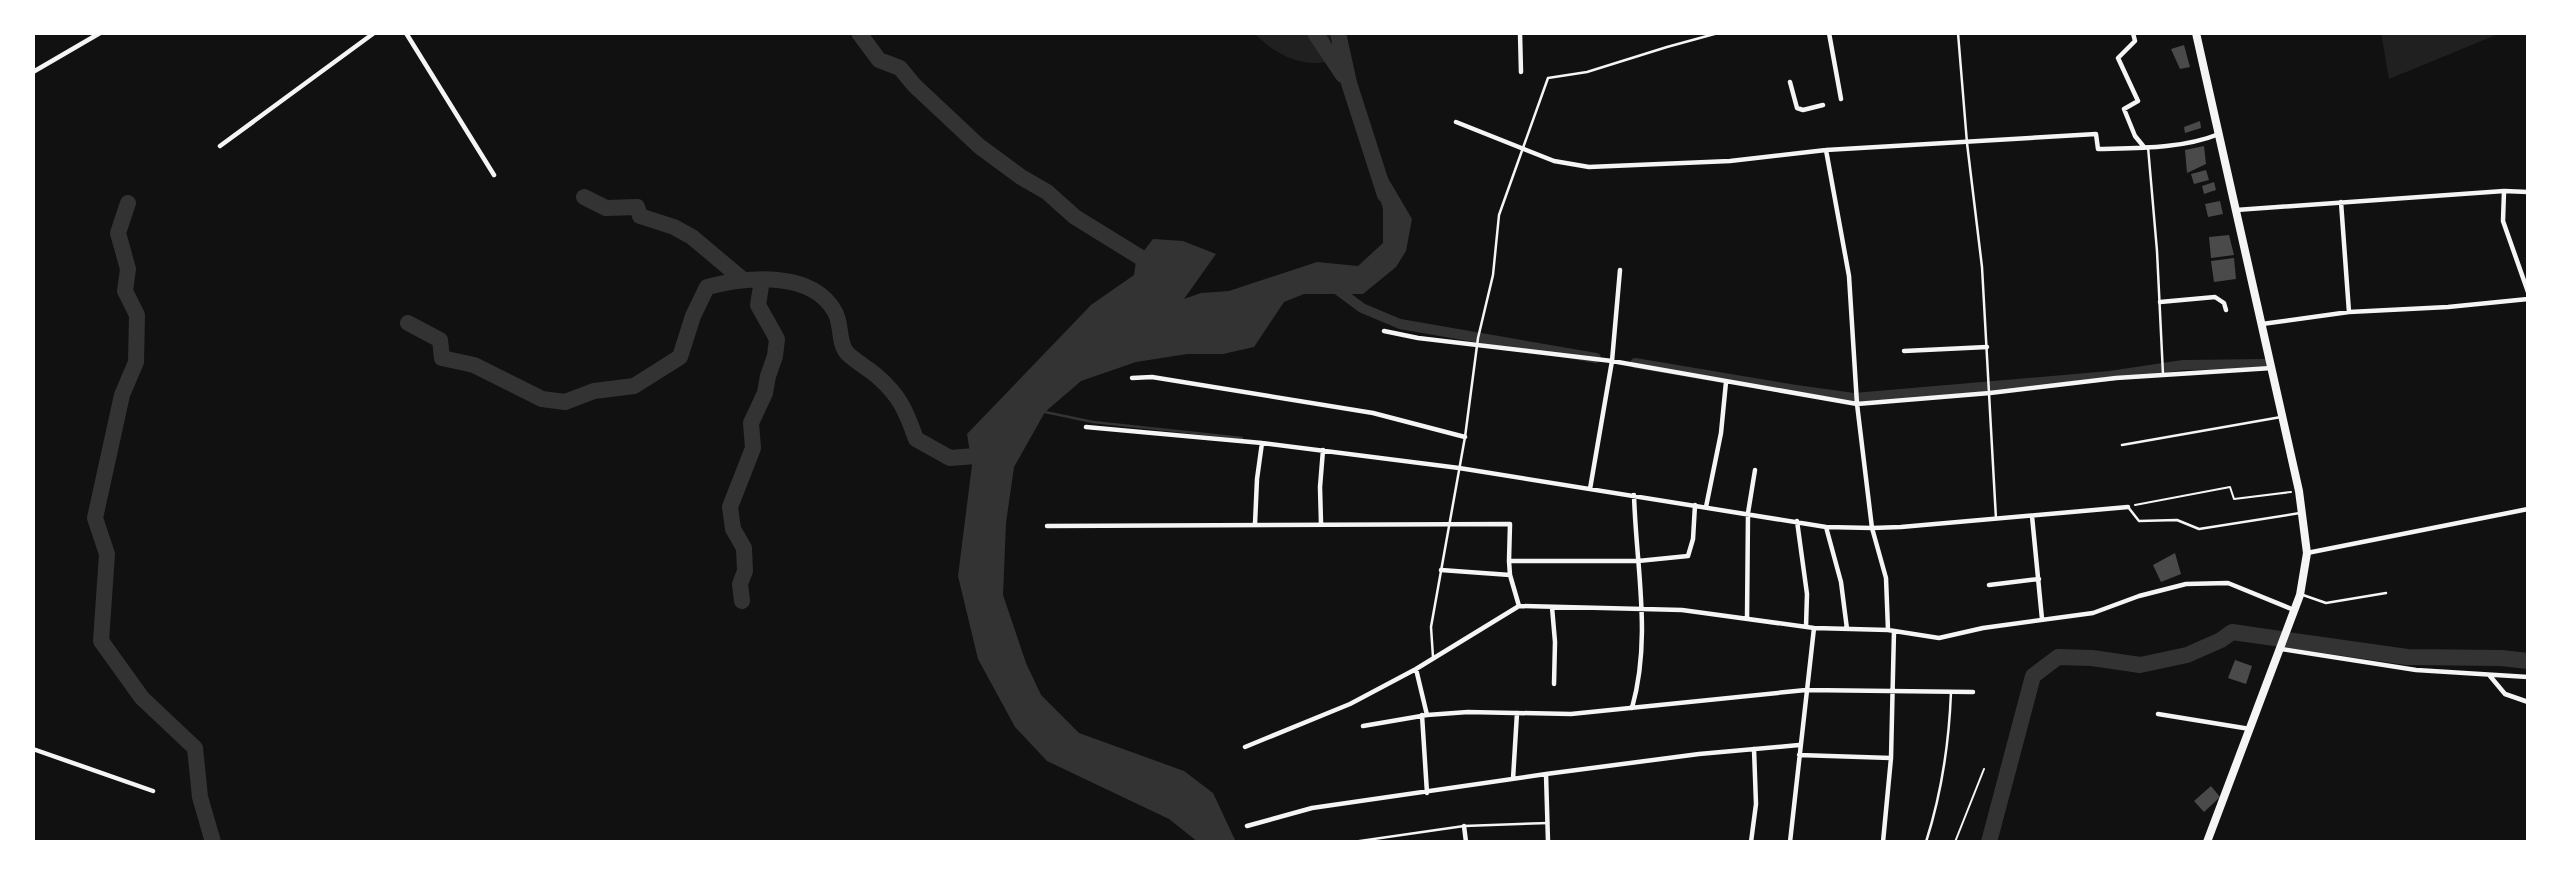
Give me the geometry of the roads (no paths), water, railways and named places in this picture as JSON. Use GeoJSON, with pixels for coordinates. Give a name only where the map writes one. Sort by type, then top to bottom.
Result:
{"type":"FeatureCollection","features":[{"type":"Feature","properties":{"kind":"main road"},"geometry":{"type":"LineString","coordinates":[[2196,33],[2284,416],[2303,513],[2307,553],[2300,594],[2207,842]]}},
{"type":"Feature","properties":{"kind":"street"},"geometry":{"type":"LineString","coordinates":[[33,72],[100,33]]}},
{"type":"Feature","properties":{"kind":"street"},"geometry":{"type":"LineString","coordinates":[[220,146],[374,33]]}},
{"type":"Feature","properties":{"kind":"street"},"geometry":{"type":"LineString","coordinates":[[406,33],[494,175]]}},
{"type":"Feature","properties":{"kind":"street"},"geometry":{"type":"LineString","coordinates":[[1520,33],[1521,72]]}},
{"type":"Feature","properties":{"kind":"street"},"geometry":{"type":"LineString","coordinates":[[1829,33],[1841,99]]}},
{"type":"Feature","properties":{"kind":"street"},"geometry":{"type":"LineString","coordinates":[[2133,33],[2135,41],[2118,58],[2138,101],[2124,109],[2135,136],[2146,147]]}},
{"type":"Feature","properties":{"kind":"street"},"geometry":{"type":"LineString","coordinates":[[1790,82],[1797,108],[1803,110],[1823,105]]}},
{"type":"Feature","properties":{"kind":"street"},"geometry":{"type":"LineString","coordinates":[[1456,121],[1555,161],[1588,167],[1730,161],[1826,150],[2096,134],[2098,149],[2146,147],[2203,140],[2220,134]]}},
{"type":"Feature","properties":{"kind":"street"},"geometry":{"type":"LineString","coordinates":[[1826,150],[1849,276],[1857,404],[1872,528],[1886,578],[1891,631],[1891,758],[1883,842]]}},
{"type":"Feature","properties":{"kind":"street"},"geometry":{"type":"LineString","coordinates":[[2236,210],[2504,191],[2528,192]]}},
{"type":"Feature","properties":{"kind":"street"},"geometry":{"type":"LineString","coordinates":[[2504,191],[2503,221],[2528,292]]}},
{"type":"Feature","properties":{"kind":"street"},"geometry":{"type":"LineString","coordinates":[[2341,202],[2349,312]]}},
{"type":"Feature","properties":{"kind":"street"},"geometry":{"type":"LineString","coordinates":[[1591,489],[1612,362],[1620,270]]}},
{"type":"Feature","properties":{"kind":"street"},"geometry":{"type":"LineString","coordinates":[[2160,302],[2216,297],[2224,303],[2226,310]]}},
{"type":"Feature","properties":{"kind":"street"},"geometry":{"type":"LineString","coordinates":[[2262,324],[2349,312],[2448,307],[2528,299]]}},
{"type":"Feature","properties":{"kind":"street"},"geometry":{"type":"LineString","coordinates":[[1384,331],[1612,362],[1857,404],[2163,374],[2273,368]]}},
{"type":"Feature","properties":{"kind":"street"},"geometry":{"type":"LineString","coordinates":[[1904,351],[1987,347]]}},
{"type":"Feature","properties":{"kind":"street"},"geometry":{"type":"LineString","coordinates":[[1132,378],[1152,377],[1373,413],[1465,437]]}},
{"type":"Feature","properties":{"kind":"street"},"geometry":{"type":"LineString","coordinates":[[1706,507],[1721,433],[1726,382]]}},
{"type":"Feature","properties":{"kind":"street"},"geometry":{"type":"LineString","coordinates":[[1086,427],[1262,443],[1459,468],[1826,527],[1872,528],[2128,507]]}},
{"type":"Feature","properties":{"kind":"street"},"geometry":{"type":"LineString","coordinates":[[1255,524],[1262,443]]}},
{"type":"Feature","properties":{"kind":"street"},"geometry":{"type":"LineString","coordinates":[[1321,523],[1323,450]]}},
{"type":"Feature","properties":{"kind":"street"},"geometry":{"type":"LineString","coordinates":[[1747,619],[1748,513],[1755,470]]}},
{"type":"Feature","properties":{"kind":"street"},"geometry":{"type":"LineString","coordinates":[[1632,708],[1641,666],[1643,609],[1634,495]]}},
{"type":"Feature","properties":{"kind":"street"},"geometry":{"type":"LineString","coordinates":[[1509,561],[1638,561],[1688,556],[1693,539],[1695,505]]}},
{"type":"Feature","properties":{"kind":"street"},"geometry":{"type":"LineString","coordinates":[[2307,553],[2528,509]]}},
{"type":"Feature","properties":{"kind":"street"},"geometry":{"type":"LineString","coordinates":[[2032,516],[2042,619]]}},
{"type":"Feature","properties":{"kind":"street"},"geometry":{"type":"LineString","coordinates":[[1797,521],[1807,594],[1806,627]]}},
{"type":"Feature","properties":{"kind":"street"},"geometry":{"type":"LineString","coordinates":[[1046,526],[1510,524],[1510,575],[1519,606]]}},
{"type":"Feature","properties":{"kind":"street"},"geometry":{"type":"LineString","coordinates":[[1826,527],[1841,582],[1847,629]]}},
{"type":"Feature","properties":{"kind":"street"},"geometry":{"type":"LineString","coordinates":[[1441,569],[1510,575]]}},
{"type":"Feature","properties":{"kind":"street"},"geometry":{"type":"LineString","coordinates":[[1989,585],[2039,579]]}},
{"type":"Feature","properties":{"kind":"street"},"geometry":{"type":"LineString","coordinates":[[1245,747],[1350,704],[1416,669],[1519,606],[1682,610],[1814,628],[1891,631],[1939,638],[2042,619],[2093,613],[2139,596],[2186,584],[2228,583],[2294,610]]}},
{"type":"Feature","properties":{"kind":"street"},"geometry":{"type":"LineString","coordinates":[[1552,607],[1554,684]]}},
{"type":"Feature","properties":{"kind":"street"},"geometry":{"type":"LineString","coordinates":[[1790,842],[1814,628]]}},
{"type":"Feature","properties":{"kind":"street"},"geometry":{"type":"LineString","coordinates":[[2280,649],[2416,670],[2528,677]]}},
{"type":"Feature","properties":{"kind":"street"},"geometry":{"type":"LineString","coordinates":[[1416,669],[1424,715],[1427,793]]}},
{"type":"Feature","properties":{"kind":"street"},"geometry":{"type":"LineString","coordinates":[[2489,675],[2505,694],[2528,702]]}},
{"type":"Feature","properties":{"kind":"street"},"geometry":{"type":"LineString","coordinates":[[1363,726],[1424,715],[1571,714],[1806,690],[1973,692]]}},
{"type":"Feature","properties":{"kind":"street"},"geometry":{"type":"LineString","coordinates":[[1513,779],[1517,713]]}},
{"type":"Feature","properties":{"kind":"street"},"geometry":{"type":"LineString","coordinates":[[2158,714],[2250,729]]}},
{"type":"Feature","properties":{"kind":"street"},"geometry":{"type":"LineString","coordinates":[[1247,826],[1312,808],[1546,774],[1799,745]]}},
{"type":"Feature","properties":{"kind":"street"},"geometry":{"type":"LineString","coordinates":[[33,749],[153,791]]}},
{"type":"Feature","properties":{"kind":"street"},"geometry":{"type":"LineString","coordinates":[[1751,842],[1756,804],[1754,749]]}},
{"type":"Feature","properties":{"kind":"street"},"geometry":{"type":"LineString","coordinates":[[1799,755],[1891,758]]}},
{"type":"Feature","properties":{"kind":"street"},"geometry":{"type":"LineString","coordinates":[[1546,774],[1548,842]]}},
{"type":"Feature","properties":{"kind":"street"},"geometry":{"type":"LineString","coordinates":[[1464,826],[1466,842]]}},
{"type":"Feature","properties":{"kind":"lane"},"geometry":{"type":"LineString","coordinates":[[1433,659],[1431,627],[1465,437],[1478,338],[1493,275],[1499,215],[1548,78],[1587,72],[1718,33]]}},
{"type":"Feature","properties":{"kind":"lane"},"geometry":{"type":"LineString","coordinates":[[1958,33],[1967,142],[1982,267],[1996,519]]}},
{"type":"Feature","properties":{"kind":"lane"},"geometry":{"type":"LineString","coordinates":[[2146,147],[2160,302],[2163,374]]}},
{"type":"Feature","properties":{"kind":"lane"},"geometry":{"type":"LineString","coordinates":[[2122,445],[2284,416]]}},
{"type":"Feature","properties":{"kind":"lane"},"geometry":{"type":"LineString","coordinates":[[2128,507],[2139,521],[2177,520],[2199,529],[2303,513]]}},
{"type":"Feature","properties":{"kind":"lane"},"geometry":{"type":"LineString","coordinates":[[2300,594],[2326,603],[2386,593]]}},
{"type":"Feature","properties":{"kind":"lane"},"geometry":{"type":"LineString","coordinates":[[1926,842],[1938,803],[1947,755],[1951,692]]}},
{"type":"Feature","properties":{"kind":"lane"},"geometry":{"type":"LineString","coordinates":[[1353,842],[1464,826],[1548,823]]}},
{"type":"Feature","properties":{"kind":"waterway"},"geometry":{"type":"LineString","coordinates":[[859,33],[879,60],[900,68],[914,85],[979,146],[1021,177],[1047,192],[1075,217],[1156,267]]}},
{"type":"Feature","properties":{"kind":"waterway"},"geometry":{"type":"LineString","coordinates":[[1315,33],[1343,75]]}},
{"type":"Feature","properties":{"kind":"waterway"},"geometry":{"type":"LineString","coordinates":[[1338,33],[1349,83],[1385,195]]}},
{"type":"Feature","properties":{"kind":"waterway"},"geometry":{"type":"LineString","coordinates":[[584,197],[606,208],[637,207],[640,216],[674,227],[692,237],[742,279]]}},
{"type":"Feature","properties":{"kind":"waterway"},"geometry":{"type":"LineString","coordinates":[[128,203],[118,233],[128,269],[125,291],[137,315],[136,362],[122,395],[95,518],[107,554],[101,641],[142,698],[195,748],[200,797],[213,842]]}},
{"type":"Feature","properties":{"kind":"waterway"},"geometry":{"type":"LineString","coordinates":[[408,323],[440,340],[442,358],[474,365],[542,399],[565,402],[594,391],[634,386],[680,357],[693,316],[707,287],[759,279],[795,283],[825,298],[837,317],[844,349],[877,376],[897,397],[916,439],[950,458],[988,455]]}},
{"type":"Feature","properties":{"kind":"waterway"},"geometry":{"type":"LineString","coordinates":[[742,601],[740,584],[745,571],[744,548],[733,529],[730,507],[753,448],[751,423],[765,393],[777,339],[758,305],[762,280]]}},
{"type":"Feature","properties":{"kind":"waterway"},"geometry":{"type":"LineString","coordinates":[[1331,285],[1362,308],[1400,324],[1596,358]]}},
{"type":"Feature","properties":{"kind":"waterway"},"geometry":{"type":"LineString","coordinates":[[1635,363],[1854,398],[2110,376],[2183,365],[2264,364]]}},
{"type":"Feature","properties":{"kind":"waterway"},"geometry":{"type":"LineString","coordinates":[[1045,412],[1093,422],[1242,438]]}},
{"type":"Feature","properties":{"kind":"waterway"},"geometry":{"type":"LineString","coordinates":[[1989,842],[2033,676],[2058,657],[2092,658],[2140,665],[2187,655],[2221,640],[2232,632],[2407,657],[2501,658],[2528,661]]}}]}
